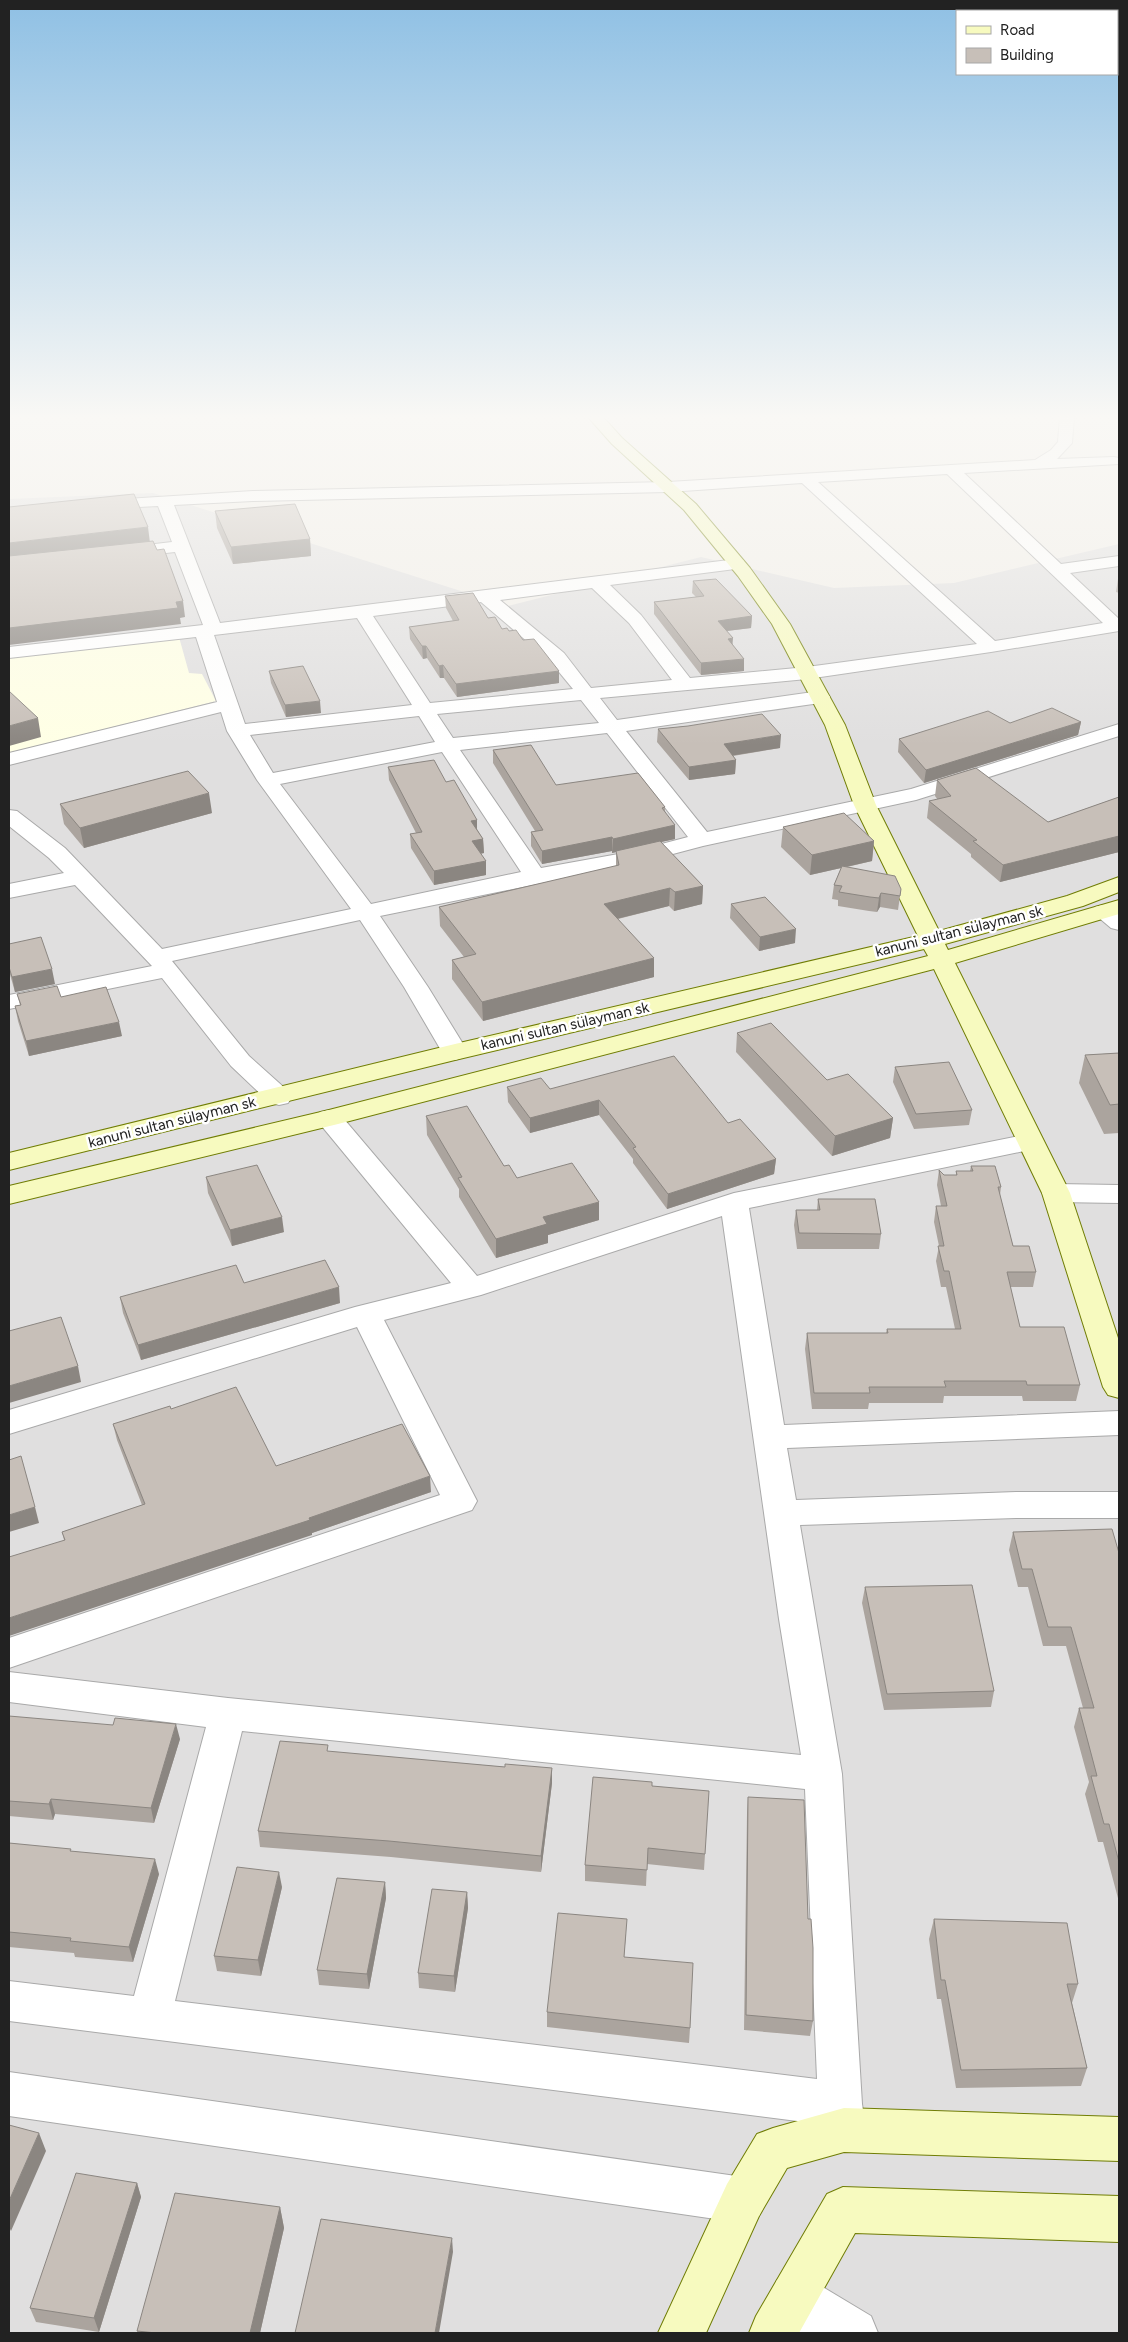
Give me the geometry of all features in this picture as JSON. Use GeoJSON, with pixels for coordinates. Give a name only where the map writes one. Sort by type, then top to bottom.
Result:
{"type":"FeatureCollection","features":[{"type":"Feature","properties":{"kind":"street"},"geometry":{"type":"LineString","coordinates":[[174,526],[208,629],[228,705],[237,731],[266,780],[366,913],[416,987],[455,1052]]}},
{"type":"Feature","properties":{"kind":"street"},"geometry":{"type":"LineString","coordinates":[[706,526],[737,564],[781,624],[835,725],[865,805],[1029,1142],[1056,1193],[1119,1387]]}},
{"type":"Feature","properties":{"kind":"street"},"geometry":{"type":"LineString","coordinates":[[858,526],[991,647]]}},
{"type":"Feature","properties":{"kind":"street"},"geometry":{"type":"LineString","coordinates":[[1011,526],[1118,626]]}},
{"type":"Feature","properties":{"kind":"street"},"geometry":{"type":"LineString","coordinates":[[105,554],[181,546]]}},
{"type":"Feature","properties":{"kind":"street"},"geometry":{"type":"LineString","coordinates":[[1057,570],[1119,561]]}},
{"type":"Feature","properties":{"kind":"street"},"geometry":{"type":"LineString","coordinates":[[9,653],[362,612],[737,564]]}},
{"type":"Feature","properties":{"kind":"street"},"geometry":{"type":"LineString","coordinates":[[596,582],[635,619],[685,684]]}},
{"type":"Feature","properties":{"kind":"street"},"geometry":{"type":"LineString","coordinates":[[485,596],[557,658],[702,840]]}},
{"type":"Feature","properties":{"kind":"street"},"geometry":{"type":"LineString","coordinates":[[362,612],[488,809],[536,876]]}},
{"type":"Feature","properties":{"kind":"street"},"geometry":{"type":"LineString","coordinates":[[237,731],[425,710],[807,673],[991,647],[1118,626]]}},
{"type":"Feature","properties":{"kind":"street"},"geometry":{"type":"LineString","coordinates":[[266,780],[448,745],[612,727],[820,697]]}},
{"type":"Feature","properties":{"kind":"street"},"geometry":{"type":"LineString","coordinates":[[9,759],[228,705]]}},
{"type":"Feature","properties":{"kind":"street"},"geometry":{"type":"LineString","coordinates":[[9,1002],[366,913],[536,876],[635,857],[702,840],[916,794],[1119,730]]}},
{"type":"Feature","properties":{"kind":"street"},"geometry":{"type":"LineString","coordinates":[[9,816],[57,853],[80,876],[162,963],[240,1061],[278,1097]]}},
{"type":"Feature","properties":{"kind":"street"},"geometry":{"type":"LineString","coordinates":[[9,891],[80,876]]}},
{"type":"Feature","properties":{"kind":"street","name":"kanuni sultan sülayman sk"},"geometry":{"type":"LineString","coordinates":[[9,1162],[455,1052],[937,950],[1119,884]]}},
{"type":"Feature","properties":{"kind":"street"},"geometry":{"type":"LineString","coordinates":[[9,1195],[329,1118],[937,950],[1114,914]]}},
{"type":"Feature","properties":{"kind":"street"},"geometry":{"type":"LineString","coordinates":[[329,1118],[471,1288]]}},
{"type":"Feature","properties":{"kind":"street"},"geometry":{"type":"LineString","coordinates":[[9,1422],[366,1314],[471,1288],[734,1202],[1029,1142]]}},
{"type":"Feature","properties":{"kind":"street"},"geometry":{"type":"LineString","coordinates":[[1056,1193],[1119,1194]]}},
{"type":"Feature","properties":{"kind":"street"},"geometry":{"type":"LineString","coordinates":[[734,1202],[797,1619],[823,1774],[842,2117]]}},
{"type":"Feature","properties":{"kind":"street"},"geometry":{"type":"LineString","coordinates":[[9,1653],[460,1500],[366,1314]]}},
{"type":"Feature","properties":{"kind":"street"},"geometry":{"type":"LineString","coordinates":[[770,1437],[1119,1423]]}},
{"type":"Feature","properties":{"kind":"street"},"geometry":{"type":"LineString","coordinates":[[782,1513],[1016,1505],[1119,1505]]}},
{"type":"Feature","properties":{"kind":"street"},"geometry":{"type":"LineString","coordinates":[[9,1687],[228,1714],[823,1774]]}},
{"type":"Feature","properties":{"kind":"street"},"geometry":{"type":"LineString","coordinates":[[149,2018],[228,1714]]}},
{"type":"Feature","properties":{"kind":"street"},"geometry":{"type":"LineString","coordinates":[[9,2001],[149,2018],[842,2117],[1119,2140]]}},
{"type":"Feature","properties":{"kind":"street"},"geometry":{"type":"LineString","coordinates":[[9,2094],[744,2200]]}},
{"type":"Feature","properties":{"kind":"street"},"geometry":{"type":"LineString","coordinates":[[682,2333],[744,2200],[773,2150],[842,2117]]}},
{"type":"Feature","properties":{"kind":"street"},"geometry":{"type":"LineString","coordinates":[[854,2333],[785,2321],[843,2210],[1119,2219]]}},
{"type":"Feature","properties":{"kind":"shaded area"},"geometry":{"type":"Polygon","coordinates":[[[9,526],[258,526],[508,606],[701,557],[834,588],[954,583],[1119,544],[1119,2333],[9,2333],[9,526]]]}},
{"type":"Feature","properties":{"kind":"shaded area"},"geometry":{"type":"Polygon","coordinates":[[[179,637],[189,673],[202,674],[216,701],[9,753],[9,657],[179,637]]]}},
{"type":"Feature","properties":{"kind":"building"},"geometry":{"type":"Polygon","coordinates":[[[9,526],[148,527],[9,543],[9,526]]]}},
{"type":"Feature","properties":{"kind":"building"},"geometry":{"type":"Polygon","coordinates":[[[222,526],[305,526],[310,539],[231,547],[222,526]]]}},
{"type":"Feature","properties":{"kind":"building"},"geometry":{"type":"Polygon","coordinates":[[[153,541],[157,550],[164,549],[183,601],[176,602],[178,608],[9,628],[9,556],[153,541]]]}},
{"type":"Feature","properties":{"kind":"building"},"geometry":{"type":"Polygon","coordinates":[[[716,579],[752,616],[718,621],[733,638],[728,639],[744,659],[701,663],[654,602],[704,596],[693,581],[716,579]]]}},
{"type":"Feature","properties":{"kind":"building"},"geometry":{"type":"Polygon","coordinates":[[[473,593],[488,618],[495,617],[502,629],[516,630],[523,640],[534,639],[559,671],[456,684],[443,665],[439,666],[426,646],[422,646],[409,627],[459,620],[445,596],[473,593]]]}},
{"type":"Feature","properties":{"kind":"building"},"geometry":{"type":"Polygon","coordinates":[[[303,666],[320,701],[285,705],[269,671],[303,666]]]}},
{"type":"Feature","properties":{"kind":"building"},"geometry":{"type":"Polygon","coordinates":[[[9,691],[38,718],[9,726],[9,691]]]}},
{"type":"Feature","properties":{"kind":"building"},"geometry":{"type":"Polygon","coordinates":[[[1052,708],[1081,722],[926,770],[899,739],[988,711],[1010,723],[1052,708]]]}},
{"type":"Feature","properties":{"kind":"building"},"geometry":{"type":"Polygon","coordinates":[[[762,714],[781,735],[724,744],[736,760],[689,767],[658,729],[688,726],[762,714]]]}},
{"type":"Feature","properties":{"kind":"building"},"geometry":{"type":"Polygon","coordinates":[[[531,745],[556,785],[638,773],[665,807],[662,808],[675,825],[613,839],[612,837],[542,851],[531,832],[543,830],[493,750],[531,745]]]}},
{"type":"Feature","properties":{"kind":"building"},"geometry":{"type":"Polygon","coordinates":[[[434,760],[446,782],[454,780],[477,820],[471,821],[483,839],[472,841],[486,861],[434,871],[410,834],[422,832],[388,767],[434,760]]]}},
{"type":"Feature","properties":{"kind":"building"},"geometry":{"type":"Polygon","coordinates":[[[976,768],[1048,822],[1119,797],[1119,836],[1003,865],[973,841],[977,840],[929,801],[951,796],[937,780],[976,768]]]}},
{"type":"Feature","properties":{"kind":"building"},"geometry":{"type":"Polygon","coordinates":[[[188,771],[209,793],[80,828],[60,804],[188,771]]]}},
{"type":"Feature","properties":{"kind":"building"},"geometry":{"type":"Polygon","coordinates":[[[844,813],[874,841],[812,855],[783,827],[844,813]]]}},
{"type":"Feature","properties":{"kind":"building"},"geometry":{"type":"Polygon","coordinates":[[[660,841],[703,886],[675,892],[670,888],[604,904],[654,958],[482,1002],[452,960],[476,954],[439,907],[619,865],[616,851],[660,841]]]}},
{"type":"Feature","properties":{"kind":"building"},"geometry":{"type":"Polygon","coordinates":[[[842,866],[895,876],[901,889],[900,896],[881,893],[879,898],[839,892],[842,886],[834,885],[842,866]]]}},
{"type":"Feature","properties":{"kind":"building"},"geometry":{"type":"Polygon","coordinates":[[[765,897],[796,929],[760,937],[731,904],[765,897]]]}},
{"type":"Feature","properties":{"kind":"building"},"geometry":{"type":"Polygon","coordinates":[[[41,937],[52,969],[12,977],[9,967],[9,944],[41,937]]]}},
{"type":"Feature","properties":{"kind":"building"},"geometry":{"type":"Polygon","coordinates":[[[57,986],[61,997],[106,987],[119,1022],[26,1041],[15,1006],[21,1005],[17,994],[57,986]]]}},
{"type":"Feature","properties":{"kind":"building"},"geometry":{"type":"Polygon","coordinates":[[[771,1023],[827,1080],[848,1074],[893,1118],[835,1136],[737,1033],[771,1023]]]}},
{"type":"Feature","properties":{"kind":"building"},"geometry":{"type":"Polygon","coordinates":[[[1119,1053],[1119,1104],[1110,1105],[1085,1055],[1119,1053]]]}},
{"type":"Feature","properties":{"kind":"building"},"geometry":{"type":"Polygon","coordinates":[[[674,1056],[728,1123],[740,1119],[776,1159],[668,1194],[633,1148],[636,1147],[599,1100],[530,1118],[507,1087],[541,1078],[550,1089],[674,1056]]]}},
{"type":"Feature","properties":{"kind":"building"},"geometry":{"type":"Polygon","coordinates":[[[949,1062],[972,1110],[916,1114],[895,1067],[949,1062]]]}},
{"type":"Feature","properties":{"kind":"building"},"geometry":{"type":"Polygon","coordinates":[[[467,1106],[504,1166],[509,1165],[517,1178],[572,1163],[599,1202],[543,1217],[547,1224],[496,1239],[458,1178],[462,1177],[426,1116],[467,1106]]]}},
{"type":"Feature","properties":{"kind":"building"},"geometry":{"type":"Polygon","coordinates":[[[257,1165],[282,1217],[230,1230],[206,1177],[257,1165]]]}},
{"type":"Feature","properties":{"kind":"building"},"geometry":{"type":"Polygon","coordinates":[[[971,1166],[995,1166],[1001,1187],[998,1187],[1013,1246],[1029,1246],[1036,1272],[1007,1272],[1020,1327],[1064,1327],[1080,1385],[1027,1385],[1026,1381],[944,1381],[946,1387],[869,1387],[870,1393],[814,1393],[807,1333],[888,1333],[887,1329],[961,1329],[949,1271],[944,1271],[938,1246],[944,1246],[936,1206],[947,1206],[939,1170],[944,1175],[957,1175],[956,1171],[973,1171],[971,1166]]]}},
{"type":"Feature","properties":{"kind":"building"},"geometry":{"type":"Polygon","coordinates":[[[818,1199],[875,1199],[881,1234],[799,1233],[796,1210],[820,1210],[818,1199]]]}},
{"type":"Feature","properties":{"kind":"building"},"geometry":{"type":"Polygon","coordinates":[[[325,1260],[339,1287],[138,1345],[120,1297],[236,1265],[244,1283],[325,1260]]]}},
{"type":"Feature","properties":{"kind":"building"},"geometry":{"type":"Polygon","coordinates":[[[61,1317],[78,1366],[9,1386],[9,1331],[61,1317]]]}},
{"type":"Feature","properties":{"kind":"building"},"geometry":{"type":"Polygon","coordinates":[[[236,1387],[276,1466],[402,1424],[430,1476],[309,1518],[310,1520],[9,1618],[9,1557],[65,1540],[62,1532],[145,1504],[113,1424],[170,1406],[171,1409],[236,1387]]]}},
{"type":"Feature","properties":{"kind":"building"},"geometry":{"type":"Polygon","coordinates":[[[21,1456],[35,1507],[9,1515],[9,1460],[21,1456]]]}},
{"type":"Feature","properties":{"kind":"building"},"geometry":{"type":"Polygon","coordinates":[[[1112,1529],[1119,1553],[1119,1862],[1109,1824],[1104,1824],[1091,1776],[1097,1776],[1079,1708],[1094,1708],[1071,1627],[1048,1627],[1032,1569],[1022,1569],[1013,1532],[1112,1529]]]}},
{"type":"Feature","properties":{"kind":"building"},"geometry":{"type":"Polygon","coordinates":[[[972,1585],[994,1691],[887,1694],[865,1587],[972,1585]]]}},
{"type":"Feature","properties":{"kind":"building"},"geometry":{"type":"Polygon","coordinates":[[[9,1716],[113,1725],[115,1718],[176,1724],[151,1808],[51,1799],[49,1804],[9,1801],[9,1716]]]}},
{"type":"Feature","properties":{"kind":"building"},"geometry":{"type":"Polygon","coordinates":[[[280,1741],[328,1745],[327,1751],[505,1767],[505,1764],[552,1768],[541,1856],[389,1841],[258,1831],[280,1741]]]}},
{"type":"Feature","properties":{"kind":"building"},"geometry":{"type":"Polygon","coordinates":[[[593,1777],[652,1782],[652,1786],[709,1791],[705,1854],[648,1848],[647,1870],[585,1865],[593,1777]]]}},
{"type":"Feature","properties":{"kind":"building"},"geometry":{"type":"Polygon","coordinates":[[[748,1797],[804,1800],[808,1919],[811,1919],[813,1948],[813,2021],[746,2015],[748,1797]]]}},
{"type":"Feature","properties":{"kind":"building"},"geometry":{"type":"Polygon","coordinates":[[[9,1843],[155,1859],[129,1947],[70,1941],[71,1938],[9,1932],[9,1843]]]}},
{"type":"Feature","properties":{"kind":"building"},"geometry":{"type":"Polygon","coordinates":[[[237,1867],[279,1872],[258,1960],[214,1956],[237,1867]]]}},
{"type":"Feature","properties":{"kind":"building"},"geometry":{"type":"Polygon","coordinates":[[[337,1878],[385,1882],[367,1974],[317,1970],[337,1878]]]}},
{"type":"Feature","properties":{"kind":"building"},"geometry":{"type":"Polygon","coordinates":[[[432,1889],[467,1892],[454,1976],[418,1973],[432,1889]]]}},
{"type":"Feature","properties":{"kind":"building"},"geometry":{"type":"Polygon","coordinates":[[[558,1913],[627,1919],[624,1957],[693,1963],[690,2028],[547,2012],[558,1913]]]}},
{"type":"Feature","properties":{"kind":"building"},"geometry":{"type":"Polygon","coordinates":[[[934,1919],[1067,1923],[1078,1984],[1067,1984],[1087,2068],[961,2070],[945,1980],[941,1980],[934,1919]]]}},
{"type":"Feature","properties":{"kind":"building"},"geometry":{"type":"Polygon","coordinates":[[[9,2125],[39,2133],[9,2201],[9,2125]]]}},
{"type":"Feature","properties":{"kind":"building"},"geometry":{"type":"Polygon","coordinates":[[[76,2173],[137,2183],[94,2318],[30,2308],[76,2173]]]}},
{"type":"Feature","properties":{"kind":"building"},"geometry":{"type":"Polygon","coordinates":[[[175,2193],[280,2207],[250,2333],[156,2333],[137,2331],[175,2193]]]}},
{"type":"Feature","properties":{"kind":"building"},"geometry":{"type":"Polygon","coordinates":[[[321,2219],[452,2238],[435,2333],[295,2333],[321,2219]]]}}]}
